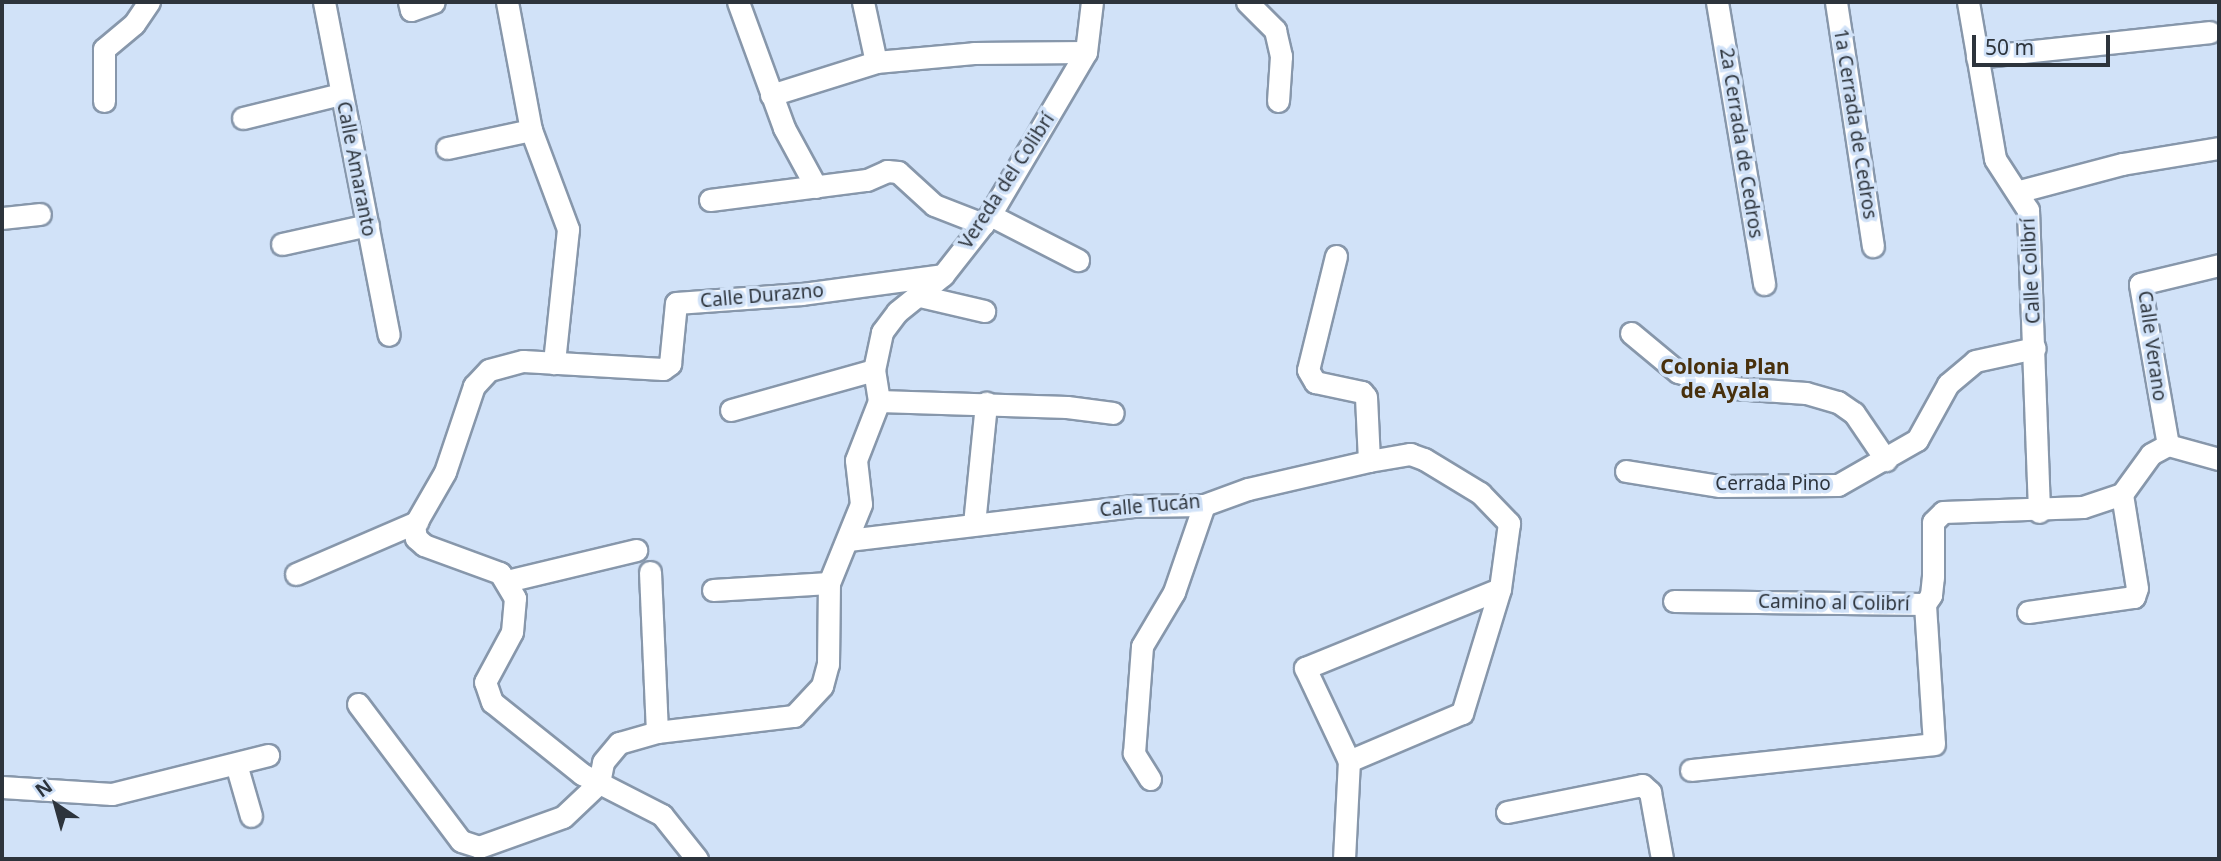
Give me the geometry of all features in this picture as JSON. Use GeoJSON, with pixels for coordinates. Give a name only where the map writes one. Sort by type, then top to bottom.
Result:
{"type":"FeatureCollection","features":[{"type":"Feature","properties":{"kind":"street"},"geometry":{"type":"LineString","coordinates":[[104,101],[104,49],[134,24],[149,2]]}},
{"type":"Feature","properties":{"kind":"street","name":"Calle Amaranto"},"geometry":{"type":"LineString","coordinates":[[324,2],[389,335]]}},
{"type":"Feature","properties":{"kind":"street"},"geometry":{"type":"LineString","coordinates":[[409,2],[411,10],[433,2]]}},
{"type":"Feature","properties":{"kind":"street"},"geometry":{"type":"LineString","coordinates":[[507,2],[531,130],[568,229],[554,363],[504,363],[484,375],[458,426],[445,472],[414,532],[424,545],[480,564],[507,581],[516,614],[512,632],[485,682],[485,693],[492,702],[599,783],[662,815],[697,859]]}},
{"type":"Feature","properties":{"kind":"street"},"geometry":{"type":"LineString","coordinates":[[738,2],[771,95],[816,187]]}},
{"type":"Feature","properties":{"kind":"street"},"geometry":{"type":"LineString","coordinates":[[863,2],[876,62]]}},
{"type":"Feature","properties":{"kind":"street","name":"Vereda del Colibrí"},"geometry":{"type":"LineString","coordinates":[[879,401],[874,370],[882,332],[897,312],[943,275],[987,219],[1086,52],[1092,2]]}},
{"type":"Feature","properties":{"kind":"street"},"geometry":{"type":"LineString","coordinates":[[1247,2],[1275,30],[1281,55],[1278,101]]}},
{"type":"Feature","properties":{"kind":"street","name":"2a Cerrada de Cedros"},"geometry":{"type":"LineString","coordinates":[[1717,2],[1764,284]]}},
{"type":"Feature","properties":{"kind":"street","name":"1a Cerrada de Cedros"},"geometry":{"type":"LineString","coordinates":[[1836,2],[1873,246]]}},
{"type":"Feature","properties":{"kind":"street","name":"Calle Colibrí"},"geometry":{"type":"LineString","coordinates":[[1968,2],[1995,159],[2020,191],[2028,210],[2039,512]]}},
{"type":"Feature","properties":{"kind":"street"},"geometry":{"type":"LineString","coordinates":[[1978,57],[2210,32]]}},
{"type":"Feature","properties":{"kind":"street"},"geometry":{"type":"LineString","coordinates":[[771,95],[876,62],[974,53],[1086,52]]}},
{"type":"Feature","properties":{"kind":"street"},"geometry":{"type":"LineString","coordinates":[[243,118],[341,94]]}},
{"type":"Feature","properties":{"kind":"street"},"geometry":{"type":"LineString","coordinates":[[447,148],[531,130]]}},
{"type":"Feature","properties":{"kind":"street"},"geometry":{"type":"LineString","coordinates":[[2020,191],[2122,164],[2219,148]]}},
{"type":"Feature","properties":{"kind":"street"},"geometry":{"type":"LineString","coordinates":[[710,200],[816,187],[898,172],[934,205],[987,219],[1078,260]]}},
{"type":"Feature","properties":{"kind":"street"},"geometry":{"type":"LineString","coordinates":[[2,218],[40,214]]}},
{"type":"Feature","properties":{"kind":"street"},"geometry":{"type":"LineString","coordinates":[[282,244],[368,225]]}},
{"type":"Feature","properties":{"kind":"street"},"geometry":{"type":"LineString","coordinates":[[1336,256],[1308,370],[1315,382],[1362,392],[1366,397],[1369,461]]}},
{"type":"Feature","properties":{"kind":"street","name":"Calle Verano"},"geometry":{"type":"LineString","coordinates":[[2168,445],[2140,284],[2219,265]]}},
{"type":"Feature","properties":{"kind":"street","name":"Calle Durazno"},"geometry":{"type":"LineString","coordinates":[[554,363],[663,369],[670,364],[676,303],[802,294],[943,275]]}},
{"type":"Feature","properties":{"kind":"street"},"geometry":{"type":"LineString","coordinates":[[920,296],[984,311]]}},
{"type":"Feature","properties":{"kind":"street"},"geometry":{"type":"LineString","coordinates":[[1631,333],[1678,372],[1734,388],[1806,393],[1838,402],[1854,413],[1886,460]]}},
{"type":"Feature","properties":{"kind":"street","name":"Cerrada Pino"},"geometry":{"type":"LineString","coordinates":[[1626,471],[1720,486],[1838,485],[1917,440],[1948,384],[1975,361],[2035,348]]}},
{"type":"Feature","properties":{"kind":"street"},"geometry":{"type":"LineString","coordinates":[[731,410],[874,370]]}},
{"type":"Feature","properties":{"kind":"street"},"geometry":{"type":"LineString","coordinates":[[358,704],[461,841],[479,847],[564,817],[599,783],[603,762],[619,743],[657,732],[794,716],[810,703],[822,686],[828,664],[828,583],[861,505],[856,460],[879,401],[986,403],[1113,413]]}},
{"type":"Feature","properties":{"kind":"street"},"geometry":{"type":"LineString","coordinates":[[974,524],[986,403]]}},
{"type":"Feature","properties":{"kind":"street"},"geometry":{"type":"LineString","coordinates":[[2028,611],[2134,597],[2137,589],[2122,494],[2151,454],[2168,445],[2219,459]]}},
{"type":"Feature","properties":{"kind":"street","name":"Calle Tucán"},"geometry":{"type":"LineString","coordinates":[[848,540],[1135,506],[1204,505],[1235,492],[1410,454],[1424,459],[1480,493],[1509,523],[1500,589]]}},
{"type":"Feature","properties":{"kind":"street","name":"Camino al Colibrí"},"geometry":{"type":"LineString","coordinates":[[1674,601],[1925,604],[1932,586],[1933,522],[1943,512],[2039,512],[2083,507],[2122,494]]}},
{"type":"Feature","properties":{"kind":"street"},"geometry":{"type":"LineString","coordinates":[[1150,779],[1134,753],[1142,646],[1174,592],[1204,505]]}},
{"type":"Feature","properties":{"kind":"street"},"geometry":{"type":"LineString","coordinates":[[296,574],[417,522]]}},
{"type":"Feature","properties":{"kind":"street"},"geometry":{"type":"LineString","coordinates":[[507,581],[636,550]]}},
{"type":"Feature","properties":{"kind":"street"},"geometry":{"type":"LineString","coordinates":[[650,572],[657,732]]}},
{"type":"Feature","properties":{"kind":"street"},"geometry":{"type":"LineString","coordinates":[[713,590],[828,583]]}},
{"type":"Feature","properties":{"kind":"street"},"geometry":{"type":"LineString","coordinates":[[1344,859],[1349,761],[1305,668],[1500,589]]}},
{"type":"Feature","properties":{"kind":"street"},"geometry":{"type":"LineString","coordinates":[[1349,761],[1462,713],[1500,589]]}},
{"type":"Feature","properties":{"kind":"street"},"geometry":{"type":"LineString","coordinates":[[1691,770],[1934,744],[1925,604]]}},
{"type":"Feature","properties":{"kind":"street"},"geometry":{"type":"LineString","coordinates":[[2,787],[111,794],[268,755]]}},
{"type":"Feature","properties":{"kind":"street"},"geometry":{"type":"LineString","coordinates":[[236,764],[251,816]]}},
{"type":"Feature","properties":{"kind":"street"},"geometry":{"type":"LineString","coordinates":[[1507,812],[1642,785],[1650,792],[1662,859]]}},
{"type":"Feature","properties":{"kind":"district","name":"Colonia Plan de Ayala"},"geometry":{"type":"Point","coordinates":[1725,378]}}]}
